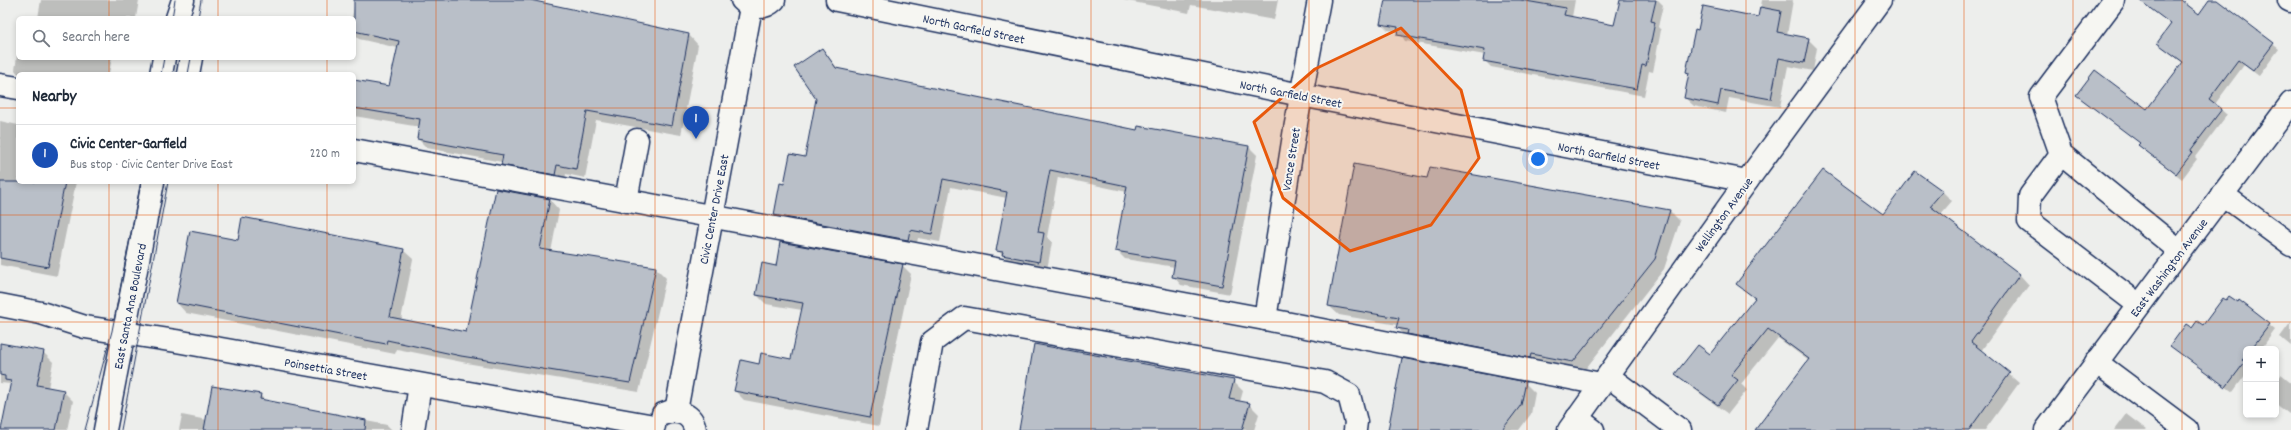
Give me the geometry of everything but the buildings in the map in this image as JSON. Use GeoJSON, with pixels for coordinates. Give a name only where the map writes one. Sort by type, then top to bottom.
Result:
{"type":"FeatureCollection","features":[{"type":"Feature","properties":{"kind":"street"},"geometry":{"type":"LineString","coordinates":[[178,16],[183,0]]}},
{"type":"Feature","properties":{"kind":"street"},"geometry":{"type":"LineString","coordinates":[[188,0],[189,16]]}},
{"type":"Feature","properties":{"kind":"street"},"geometry":{"type":"LineString","coordinates":[[746,3],[760,8],[774,0]]}},
{"type":"Feature","properties":{"kind":"street","name":"North Garfield Street"},"geometry":{"type":"LineString","coordinates":[[837,0],[1301,95],[1747,181]]}},
{"type":"Feature","properties":{"kind":"street","name":"Vance Street"},"geometry":{"type":"LineString","coordinates":[[1265,319],[1301,95],[1319,0]]}},
{"type":"Feature","properties":{"kind":"street","name":"Wellington Avenue"},"geometry":{"type":"LineString","coordinates":[[1580,426],[1604,380],[1747,181],[1880,0]]}},
{"type":"Feature","properties":{"kind":"street"},"geometry":{"type":"LineString","coordinates":[[2114,0],[2041,97],[2061,154],[2180,251]]}},
{"type":"Feature","properties":{"kind":"street","name":"Civic Center Drive East"},"geometry":{"type":"LineString","coordinates":[[676,411],[712,216],[746,3]]}},
{"type":"Feature","properties":{"kind":"street"},"geometry":{"type":"LineString","coordinates":[[161,72],[164,60]]}},
{"type":"Feature","properties":{"kind":"street"},"geometry":{"type":"LineString","coordinates":[[188,72],[191,60]]}},
{"type":"Feature","properties":{"kind":"street"},"geometry":{"type":"LineString","coordinates":[[0,85],[16,88]]}},
{"type":"Feature","properties":{"kind":"street","name":"East Washington Avenue"},"geometry":{"type":"LineString","coordinates":[[2046,430],[2291,103]]}},
{"type":"Feature","properties":{"kind":"street"},"geometry":{"type":"LineString","coordinates":[[626,201],[637,140]]}},
{"type":"Feature","properties":{"kind":"street"},"geometry":{"type":"LineString","coordinates":[[356,150],[1265,319],[1604,380],[1680,430]]}},
{"type":"Feature","properties":{"kind":"street"},"geometry":{"type":"LineString","coordinates":[[2061,154],[2030,196],[2030,221],[2139,305]]}},
{"type":"Feature","properties":{"kind":"street","name":"East Santa Ana Boulevard"},"geometry":{"type":"LineString","coordinates":[[105,430],[153,184]]}},
{"type":"Feature","properties":{"kind":"street"},"geometry":{"type":"LineString","coordinates":[[2222,194],[2291,245]]}},
{"type":"Feature","properties":{"kind":"street","name":"Poinsettia Street"},"geometry":{"type":"LineString","coordinates":[[0,305],[41,313],[81,326],[420,385],[653,428]]}},
{"type":"Feature","properties":{"kind":"street"},"geometry":{"type":"LineString","coordinates":[[916,430],[932,342],[964,318],[1325,382],[1349,395],[1356,422],[1355,430]]}},
{"type":"Feature","properties":{"kind":"street"},"geometry":{"type":"LineString","coordinates":[[2096,362],[2187,430]]}},
{"type":"Feature","properties":{"kind":"street"},"geometry":{"type":"LineString","coordinates":[[413,430],[420,385]]}},
{"type":"Feature","properties":{"kind":"street"},"geometry":{"type":"LineString","coordinates":[[653,428],[662,414],[676,411],[684,413],[690,418],[695,430]]}},
{"type":"Feature","properties":{"kind":"highlighted area"},"geometry":{"type":"Polygon","coordinates":[[[1401,28],[1461,90],[1479,158],[1431,225],[1350,251],[1283,198],[1254,122],[1315,69],[1401,28]]]}},
{"type":"Feature","properties":{"kind":"tram line"},"geometry":{"type":"LineString","coordinates":[[172,16],[175,0]]}},
{"type":"Feature","properties":{"kind":"tram line"},"geometry":{"type":"LineString","coordinates":[[198,16],[201,0]]}},
{"type":"Feature","properties":{"kind":"tram line"},"geometry":{"type":"LineString","coordinates":[[161,72],[164,60]]}},
{"type":"Feature","properties":{"kind":"tram line"},"geometry":{"type":"LineString","coordinates":[[188,72],[191,60]]}},
{"type":"Feature","properties":{"kind":"tram line"},"geometry":{"type":"LineString","coordinates":[[85,430],[112,331],[141,184]]}},
{"type":"Feature","properties":{"kind":"tram line"},"geometry":{"type":"LineString","coordinates":[[121,430],[168,184]]}},
{"type":"Feature","properties":{"kind":"place","name":"Civic Center-Garfield"},"geometry":{"type":"Point","coordinates":[696,139]}}]}
